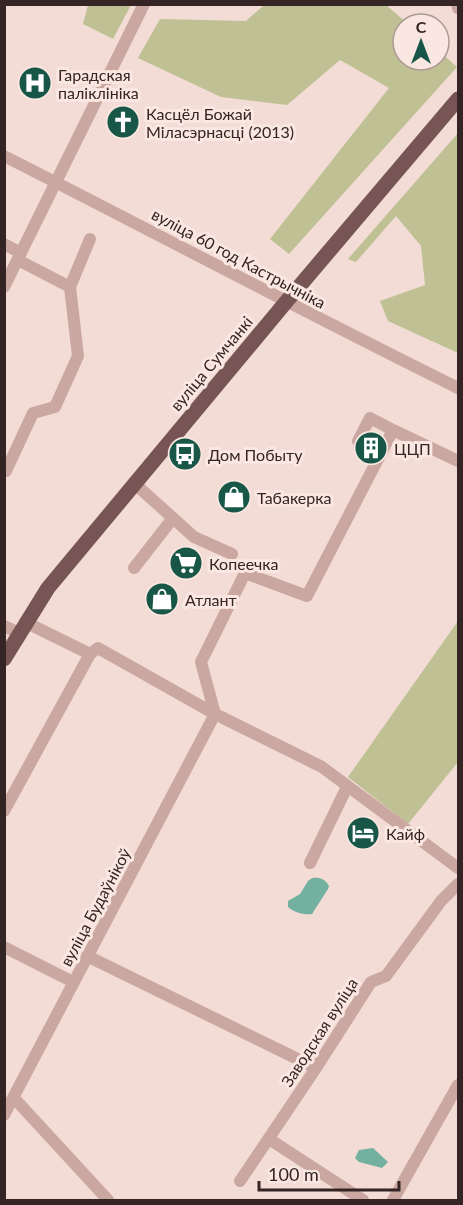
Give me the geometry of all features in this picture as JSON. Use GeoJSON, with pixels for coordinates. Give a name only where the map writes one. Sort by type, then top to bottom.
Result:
{"type":"FeatureCollection","features":[{"type":"Feature","properties":{"kind":"main road","name":"вуліца Сумчанкі"},"geometry":{"type":"LineString","coordinates":[[4,659],[48,588],[286,302],[459,99]]}},
{"type":"Feature","properties":{"kind":"street"},"geometry":{"type":"LineString","coordinates":[[4,287],[144,4]]}},
{"type":"Feature","properties":{"kind":"street","name":"вуліца 60 год Кастрычніка"},"geometry":{"type":"LineString","coordinates":[[4,156],[286,302],[459,388]]}},
{"type":"Feature","properties":{"kind":"street"},"geometry":{"type":"LineString","coordinates":[[6,471],[33,413],[55,407],[78,356],[70,287],[90,239]]}},
{"type":"Feature","properties":{"kind":"street"},"geometry":{"type":"LineString","coordinates":[[4,244],[19,256],[70,287]]}},
{"type":"Feature","properties":{"kind":"street"},"geometry":{"type":"LineString","coordinates":[[358,441],[370,418],[459,461]]}},
{"type":"Feature","properties":{"kind":"street"},"geometry":{"type":"LineString","coordinates":[[215,714],[201,662],[245,573],[307,596],[393,430]]}},
{"type":"Feature","properties":{"kind":"street"},"geometry":{"type":"LineString","coordinates":[[134,483],[194,537],[232,554]]}},
{"type":"Feature","properties":{"kind":"street"},"geometry":{"type":"LineString","coordinates":[[134,568],[173,518]]}},
{"type":"Feature","properties":{"kind":"street"},"geometry":{"type":"LineString","coordinates":[[4,626],[22,628],[90,654]]}},
{"type":"Feature","properties":{"kind":"street"},"geometry":{"type":"LineString","coordinates":[[4,811],[90,654],[98,648],[215,714],[322,767],[459,868]]}},
{"type":"Feature","properties":{"kind":"street","name":"вуліца Будаўнікоў"},"geometry":{"type":"LineString","coordinates":[[4,1115],[215,714]]}},
{"type":"Feature","properties":{"kind":"street"},"geometry":{"type":"LineString","coordinates":[[310,863],[347,787]]}},
{"type":"Feature","properties":{"kind":"street","name":"Заводская вуліца"},"geometry":{"type":"LineString","coordinates":[[240,1181],[371,982],[386,976],[441,901],[459,884]]}},
{"type":"Feature","properties":{"kind":"street"},"geometry":{"type":"LineString","coordinates":[[4,947],[74,982]]}},
{"type":"Feature","properties":{"kind":"street"},"geometry":{"type":"LineString","coordinates":[[87,957],[316,1068]]}},
{"type":"Feature","properties":{"kind":"street"},"geometry":{"type":"LineString","coordinates":[[393,1200],[459,1085]]}},
{"type":"Feature","properties":{"kind":"street"},"geometry":{"type":"LineString","coordinates":[[14,1098],[108,1200]]}},
{"type":"Feature","properties":{"kind":"street"},"geometry":{"type":"LineString","coordinates":[[269,1138],[363,1200]]}},
{"type":"Feature","properties":{"kind":"green space"},"geometry":{"type":"Polygon","coordinates":[[[385,4],[394,12],[391,12],[391,72],[451,72],[451,62],[457,67],[289,254],[270,239],[389,88],[340,60],[287,105],[221,97],[138,58],[160,19],[246,21],[264,5],[385,4]]]}},
{"type":"Feature","properties":{"kind":"green space"},"geometry":{"type":"Polygon","coordinates":[[[88,5],[131,5],[113,39],[83,24],[88,5]]]}},
{"type":"Feature","properties":{"kind":"green space"},"geometry":{"type":"Polygon","coordinates":[[[458,133],[458,353],[388,321],[380,301],[425,285],[421,246],[396,216],[356,262],[348,259],[458,133]]]}},
{"type":"Feature","properties":{"kind":"green space"},"geometry":{"type":"Polygon","coordinates":[[[458,621],[458,762],[408,824],[348,777],[458,621]]]}},
{"type":"Feature","properties":{"kind":"water"},"geometry":{"type":"Polygon","coordinates":[[[312,878],[322,879],[329,886],[312,914],[300,913],[288,907],[288,901],[300,894],[312,878]]]}},
{"type":"Feature","properties":{"kind":"water"},"geometry":{"type":"Polygon","coordinates":[[[373,1148],[388,1162],[382,1168],[359,1162],[355,1158],[359,1150],[373,1148]]]}},
{"type":"Feature","properties":{"kind":"place","name":"Гарадская паліклініка"},"geometry":{"type":"Point","coordinates":[35,83]}},
{"type":"Feature","properties":{"kind":"place","name":"Касцёл Божай Міласэрнасці (2013)"},"geometry":{"type":"Point","coordinates":[123,122]}},
{"type":"Feature","properties":{"kind":"place","name":"ЦЦП"},"geometry":{"type":"Point","coordinates":[371,448]}},
{"type":"Feature","properties":{"kind":"place","name":"Дом Побыту"},"geometry":{"type":"Point","coordinates":[185,454]}},
{"type":"Feature","properties":{"kind":"place","name":"Табакерка"},"geometry":{"type":"Point","coordinates":[234,497]}},
{"type":"Feature","properties":{"kind":"place","name":"Копеечка"},"geometry":{"type":"Point","coordinates":[186,563]}},
{"type":"Feature","properties":{"kind":"place","name":"Атлант"},"geometry":{"type":"Point","coordinates":[162,599]}},
{"type":"Feature","properties":{"kind":"place","name":"Кайф"},"geometry":{"type":"Point","coordinates":[363,833]}}]}
